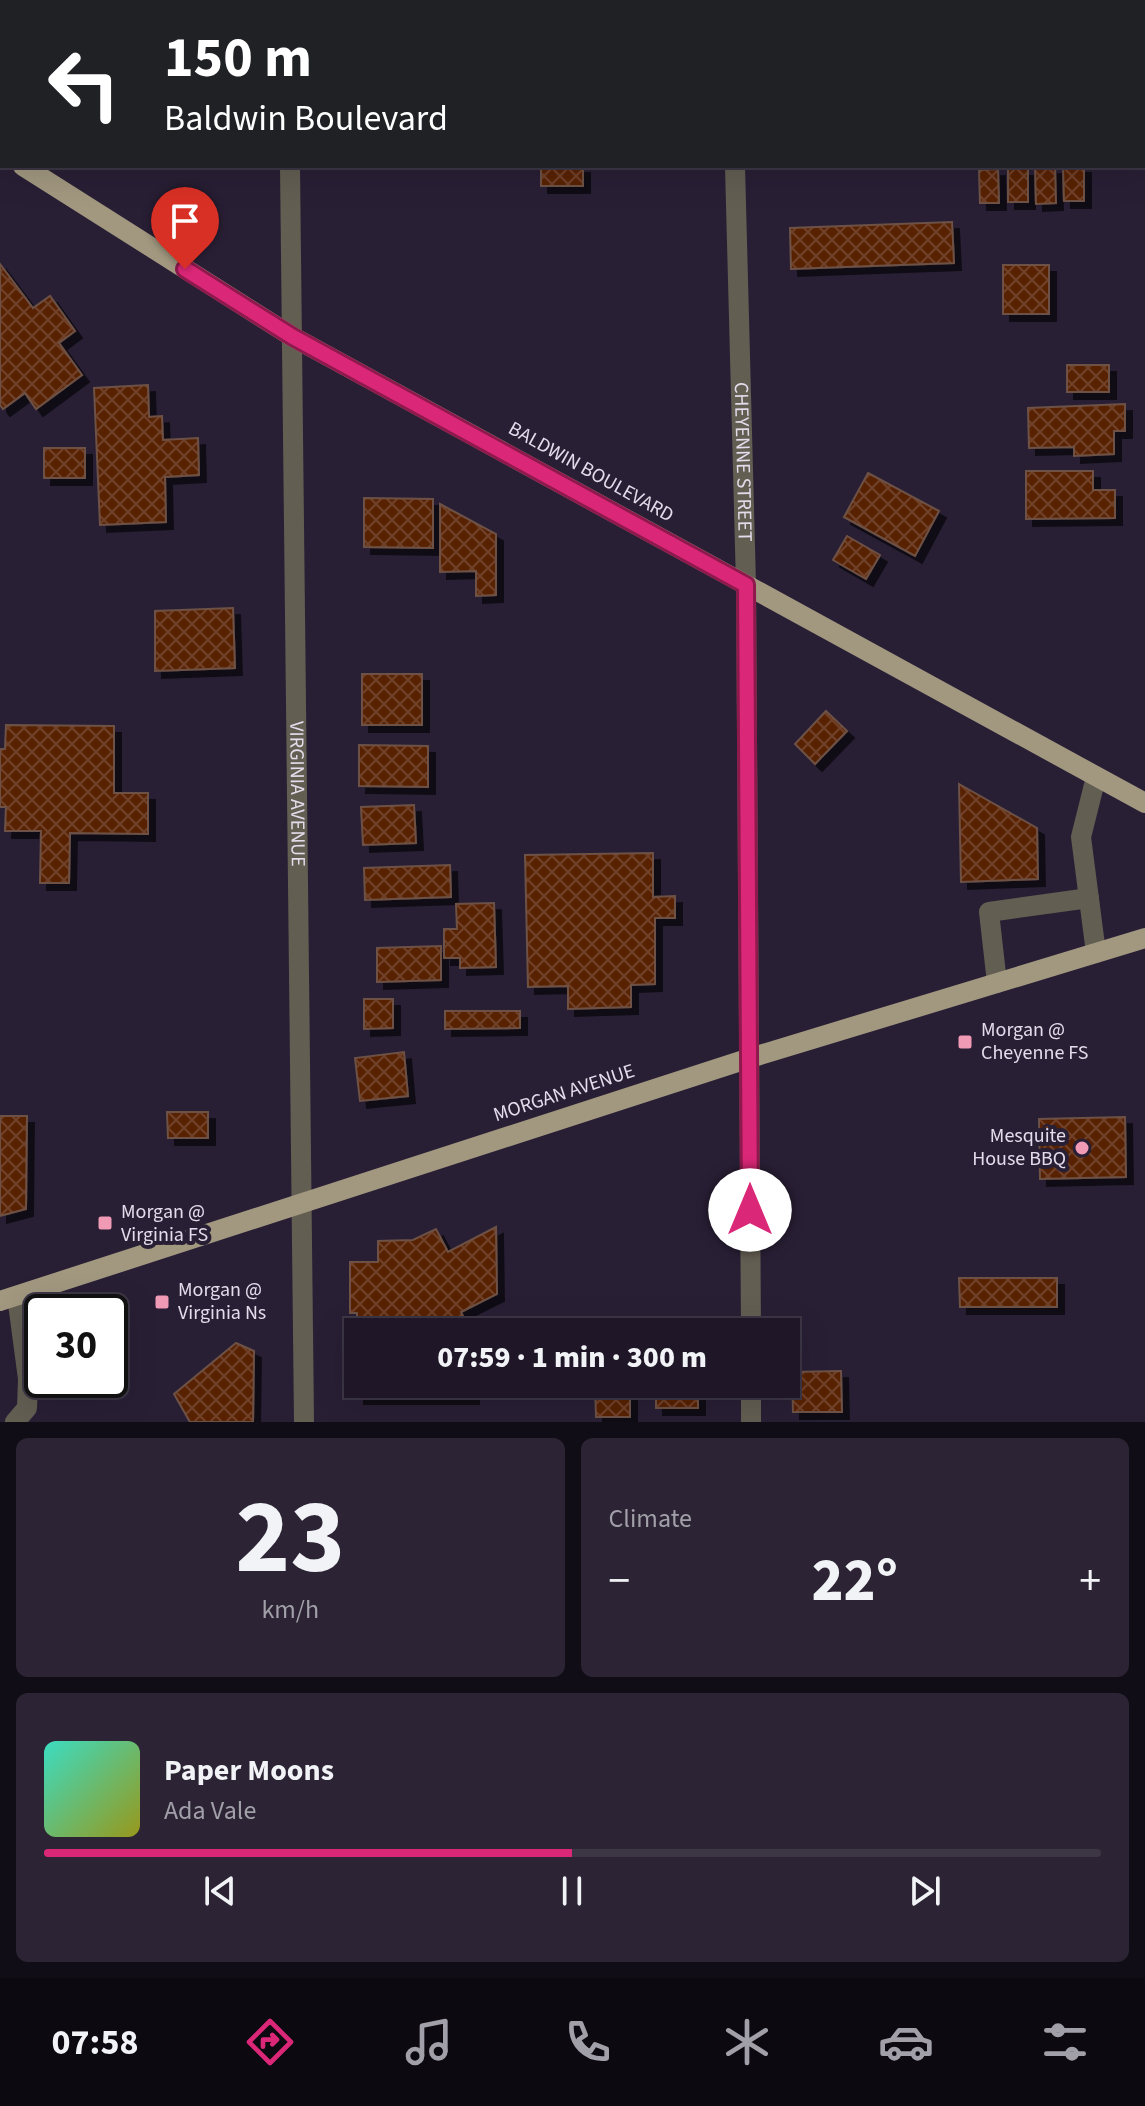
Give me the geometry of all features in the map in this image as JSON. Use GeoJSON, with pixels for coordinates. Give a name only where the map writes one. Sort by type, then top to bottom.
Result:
{"type":"FeatureCollection","features":[{"type":"Feature","properties":{"kind":"main road","name":"BALDWIN BOULEVARD"},"geometry":{"type":"LineString","coordinates":[[26,168],[293,337],[1145,803]]}},
{"type":"Feature","properties":{"kind":"main road","name":"MORGAN AVENUE"},"geometry":{"type":"LineString","coordinates":[[9,1299],[750,1058],[1145,938]]}},
{"type":"Feature","properties":{"kind":"street","name":"VIRGINIA AVENUE"},"geometry":{"type":"LineString","coordinates":[[290,168],[304,1422]]}},
{"type":"Feature","properties":{"kind":"street","name":"CHEYENNE STREET"},"geometry":{"type":"LineString","coordinates":[[735,168],[746,585],[751,1318]]}},
{"type":"Feature","properties":{"kind":"street"},"geometry":{"type":"LineString","coordinates":[[1096,777],[1081,837],[1096,953]]}},
{"type":"Feature","properties":{"kind":"street"},"geometry":{"type":"LineString","coordinates":[[997,983],[989,912],[1089,898]]}},
{"type":"Feature","properties":{"kind":"street"},"geometry":{"type":"LineString","coordinates":[[9,1299],[28,1379],[27,1408],[15,1422]]}},
{"type":"Feature","properties":{"kind":"street"},"geometry":{"type":"LineString","coordinates":[[751,1398],[751,1422]]}},
{"type":"Feature","properties":{"kind":"building"},"geometry":{"type":"Polygon","coordinates":[[[541,168],[583,168],[583,186],[541,186],[541,168]]]}},
{"type":"Feature","properties":{"kind":"building"},"geometry":{"type":"Polygon","coordinates":[[[1035,168],[1055,168],[1056,203],[1036,204],[1035,168]]]}},
{"type":"Feature","properties":{"kind":"building"},"geometry":{"type":"Polygon","coordinates":[[[1063,168],[1084,168],[1084,201],[1064,201],[1063,168]]]}},
{"type":"Feature","properties":{"kind":"building"},"geometry":{"type":"Polygon","coordinates":[[[998,169],[999,203],[980,203],[979,170],[998,169]]]}},
{"type":"Feature","properties":{"kind":"building"},"geometry":{"type":"Polygon","coordinates":[[[1008,169],[1028,169],[1028,202],[1008,202],[1008,169]]]}},
{"type":"Feature","properties":{"kind":"building"},"geometry":{"type":"Polygon","coordinates":[[[952,222],[954,263],[791,269],[790,228],[952,222]]]}},
{"type":"Feature","properties":{"kind":"building"},"geometry":{"type":"Polygon","coordinates":[[[0,264],[33,308],[50,296],[75,331],[59,343],[82,375],[36,409],[25,393],[3,409],[0,405],[0,264]]]}},
{"type":"Feature","properties":{"kind":"building"},"geometry":{"type":"Polygon","coordinates":[[[1003,265],[1049,265],[1049,314],[1003,314],[1003,265]]]}},
{"type":"Feature","properties":{"kind":"building"},"geometry":{"type":"Polygon","coordinates":[[[1067,365],[1109,365],[1109,392],[1067,392],[1067,365]]]}},
{"type":"Feature","properties":{"kind":"building"},"geometry":{"type":"Polygon","coordinates":[[[148,385],[149,417],[162,416],[163,440],[198,438],[199,475],[165,477],[166,522],[100,525],[94,388],[148,385]]]}},
{"type":"Feature","properties":{"kind":"building"},"geometry":{"type":"Polygon","coordinates":[[[1125,404],[1125,431],[1114,431],[1114,454],[1074,456],[1074,447],[1029,448],[1028,408],[1125,404]]]}},
{"type":"Feature","properties":{"kind":"building"},"geometry":{"type":"Polygon","coordinates":[[[44,448],[85,448],[85,478],[44,478],[44,448]]]}},
{"type":"Feature","properties":{"kind":"building"},"geometry":{"type":"Polygon","coordinates":[[[1026,471],[1093,471],[1093,490],[1115,490],[1115,518],[1026,519],[1026,471]]]}},
{"type":"Feature","properties":{"kind":"building"},"geometry":{"type":"Polygon","coordinates":[[[868,473],[939,511],[915,556],[844,517],[868,473]]]}},
{"type":"Feature","properties":{"kind":"building"},"geometry":{"type":"Polygon","coordinates":[[[364,498],[433,499],[433,548],[364,547],[364,498]]]}},
{"type":"Feature","properties":{"kind":"building"},"geometry":{"type":"Polygon","coordinates":[[[440,504],[496,534],[496,595],[476,596],[476,571],[440,572],[440,504]]]}},
{"type":"Feature","properties":{"kind":"building"},"geometry":{"type":"Polygon","coordinates":[[[847,536],[880,555],[866,579],[833,560],[847,536]]]}},
{"type":"Feature","properties":{"kind":"building"},"geometry":{"type":"Polygon","coordinates":[[[233,608],[235,668],[155,671],[155,611],[233,608]]]}},
{"type":"Feature","properties":{"kind":"building"},"geometry":{"type":"Polygon","coordinates":[[[362,674],[422,674],[422,725],[362,725],[362,674]]]}},
{"type":"Feature","properties":{"kind":"building"},"geometry":{"type":"Polygon","coordinates":[[[826,711],[847,731],[815,764],[795,744],[826,711]]]}},
{"type":"Feature","properties":{"kind":"building"},"geometry":{"type":"Polygon","coordinates":[[[6,725],[114,726],[114,793],[148,793],[148,834],[70,833],[69,883],[40,883],[41,831],[5,831],[6,807],[0,807],[0,749],[5,749],[6,725]]]}},
{"type":"Feature","properties":{"kind":"building"},"geometry":{"type":"Polygon","coordinates":[[[359,745],[428,746],[428,787],[359,786],[359,745]]]}},
{"type":"Feature","properties":{"kind":"building"},"geometry":{"type":"Polygon","coordinates":[[[959,784],[1037,828],[1038,879],[961,882],[959,784]]]}},
{"type":"Feature","properties":{"kind":"building"},"geometry":{"type":"Polygon","coordinates":[[[414,805],[416,843],[363,845],[361,807],[414,805]]]}},
{"type":"Feature","properties":{"kind":"building"},"geometry":{"type":"Polygon","coordinates":[[[653,853],[653,897],[675,896],[675,918],[655,918],[655,984],[631,985],[631,1007],[568,1009],[568,986],[528,987],[525,855],[653,853]]]}},
{"type":"Feature","properties":{"kind":"building"},"geometry":{"type":"Polygon","coordinates":[[[450,865],[451,897],[365,900],[364,868],[450,865]]]}},
{"type":"Feature","properties":{"kind":"building"},"geometry":{"type":"Polygon","coordinates":[[[494,903],[496,967],[460,968],[460,958],[444,958],[444,929],[457,929],[456,904],[494,903]]]}},
{"type":"Feature","properties":{"kind":"building"},"geometry":{"type":"Polygon","coordinates":[[[441,946],[441,980],[377,982],[377,948],[441,946]]]}},
{"type":"Feature","properties":{"kind":"building"},"geometry":{"type":"Polygon","coordinates":[[[364,999],[393,999],[393,1028],[364,1029],[364,999]]]}},
{"type":"Feature","properties":{"kind":"building"},"geometry":{"type":"Polygon","coordinates":[[[445,1011],[520,1011],[520,1028],[445,1029],[445,1011]]]}},
{"type":"Feature","properties":{"kind":"building"},"geometry":{"type":"Polygon","coordinates":[[[404,1052],[408,1096],[360,1101],[355,1058],[404,1052]]]}},
{"type":"Feature","properties":{"kind":"building"},"geometry":{"type":"Polygon","coordinates":[[[167,1112],[208,1112],[208,1138],[168,1138],[167,1112]]]}},
{"type":"Feature","properties":{"kind":"building"},"geometry":{"type":"Polygon","coordinates":[[[0,1116],[27,1116],[26,1209],[0,1216],[0,1116]]]}},
{"type":"Feature","properties":{"kind":"building","name":"Mesquite House BBQ"},"geometry":{"type":"Polygon","coordinates":[[[1125,1117],[1126,1177],[1040,1179],[1039,1119],[1125,1117]]]}},
{"type":"Feature","properties":{"kind":"building"},"geometry":{"type":"Polygon","coordinates":[[[496,1227],[497,1294],[461,1312],[464,1318],[357,1318],[357,1313],[350,1313],[350,1262],[378,1262],[378,1241],[413,1240],[436,1229],[448,1252],[496,1227]]]}},
{"type":"Feature","properties":{"kind":"building"},"geometry":{"type":"Polygon","coordinates":[[[959,1278],[1057,1278],[1057,1307],[960,1307],[959,1278]]]}},
{"type":"Feature","properties":{"kind":"building"},"geometry":{"type":"Polygon","coordinates":[[[236,1343],[254,1351],[253,1422],[190,1422],[174,1394],[236,1343]]]}},
{"type":"Feature","properties":{"kind":"building"},"geometry":{"type":"Polygon","coordinates":[[[841,1371],[842,1412],[793,1412],[793,1398],[800,1398],[800,1372],[841,1371]]]}},
{"type":"Feature","properties":{"kind":"building"},"geometry":{"type":"Polygon","coordinates":[[[595,1398],[630,1398],[630,1417],[596,1417],[595,1398]]]}},
{"type":"Feature","properties":{"kind":"building"},"geometry":{"type":"Polygon","coordinates":[[[656,1398],[698,1398],[698,1408],[656,1408],[656,1398]]]}},
{"type":"Feature","properties":{"kind":"place","name":"Morgan @ Cheyenne FS"},"geometry":{"type":"Point","coordinates":[965,1042]}},
{"type":"Feature","properties":{"kind":"place","name":"Mesquite House BBQ"},"geometry":{"type":"Point","coordinates":[1082,1148]}},
{"type":"Feature","properties":{"kind":"place","name":"Morgan @ Virginia FS"},"geometry":{"type":"Point","coordinates":[105,1223]}},
{"type":"Feature","properties":{"kind":"place","name":"Morgan @ Virginia Ns"},"geometry":{"type":"Point","coordinates":[162,1302]}},
{"type":"Feature","properties":{"kind":"route"},"geometry":{"type":"LineString","coordinates":[[185,269],[293,337],[746,585],[750,1210]]}}]}
